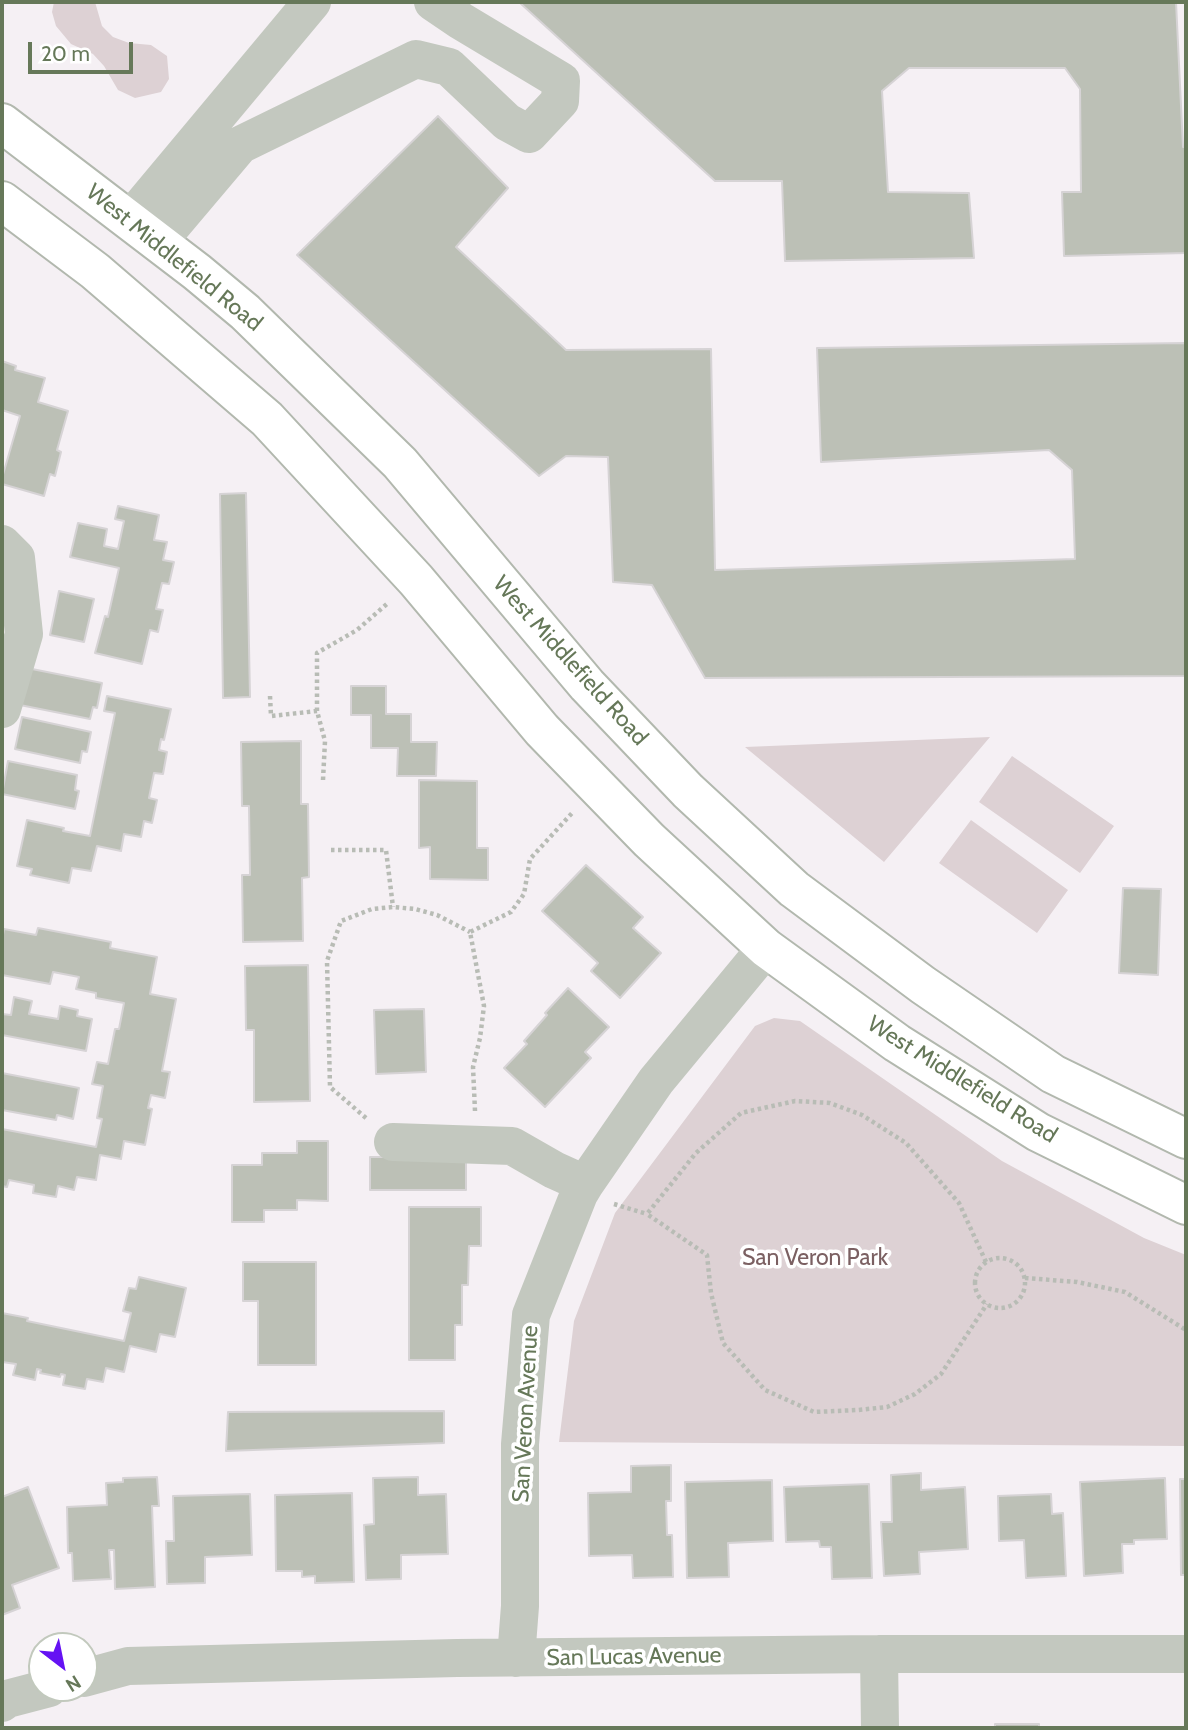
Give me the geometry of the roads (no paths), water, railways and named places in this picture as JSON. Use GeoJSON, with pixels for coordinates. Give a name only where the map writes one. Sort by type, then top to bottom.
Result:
{"type":"FeatureCollection","features":[{"type":"Feature","properties":{"kind":"main road","name":"West Middlefield Road"},"geometry":{"type":"LineString","coordinates":[[2,123],[197,272],[245,312],[400,463],[587,685],[688,791],[794,888],[923,985],[1053,1074],[1186,1139]]}},
{"type":"Feature","properties":{"kind":"main road","name":"West Middlefield Road"},"geometry":{"type":"LineString","coordinates":[[2,201],[95,271],[267,419],[416,580],[542,730],[649,840],[766,948],[897,1043],[1038,1132],[1186,1205]]}},
{"type":"Feature","properties":{"kind":"street"},"geometry":{"type":"LineString","coordinates":[[144,231],[312,2]]}},
{"type":"Feature","properties":{"kind":"street"},"geometry":{"type":"LineString","coordinates":[[144,231],[240,145],[416,59],[447,11],[561,81],[560,101],[529,134],[507,121],[449,67],[416,59]]}},
{"type":"Feature","properties":{"kind":"street"},"geometry":{"type":"LineString","coordinates":[[2,544],[16,558],[24,634],[2,709]]}},
{"type":"Feature","properties":{"kind":"street","name":"San Veron Avenue"},"geometry":{"type":"LineString","coordinates":[[516,1658],[520,1606],[520,1444],[531,1315],[585,1184],[656,1081],[766,948]]}},
{"type":"Feature","properties":{"kind":"street"},"geometry":{"type":"LineString","coordinates":[[393,1142],[512,1146],[585,1184]]}},
{"type":"Feature","properties":{"kind":"street"},"geometry":{"type":"LineString","coordinates":[[879,1654],[880,1728]]}},
{"type":"Feature","properties":{"kind":"street","name":"San Lucas Avenue"},"geometry":{"type":"LineString","coordinates":[[98,1674],[128,1666],[516,1658],[1186,1654]]}},
{"type":"Feature","properties":{"kind":"street"},"geometry":{"type":"LineString","coordinates":[[2,1703],[28,1694]]}},
{"type":"Feature","properties":{"kind":"park label","name":"San Veron Park"},"geometry":{"type":"Point","coordinates":[815,1258]}}]}
